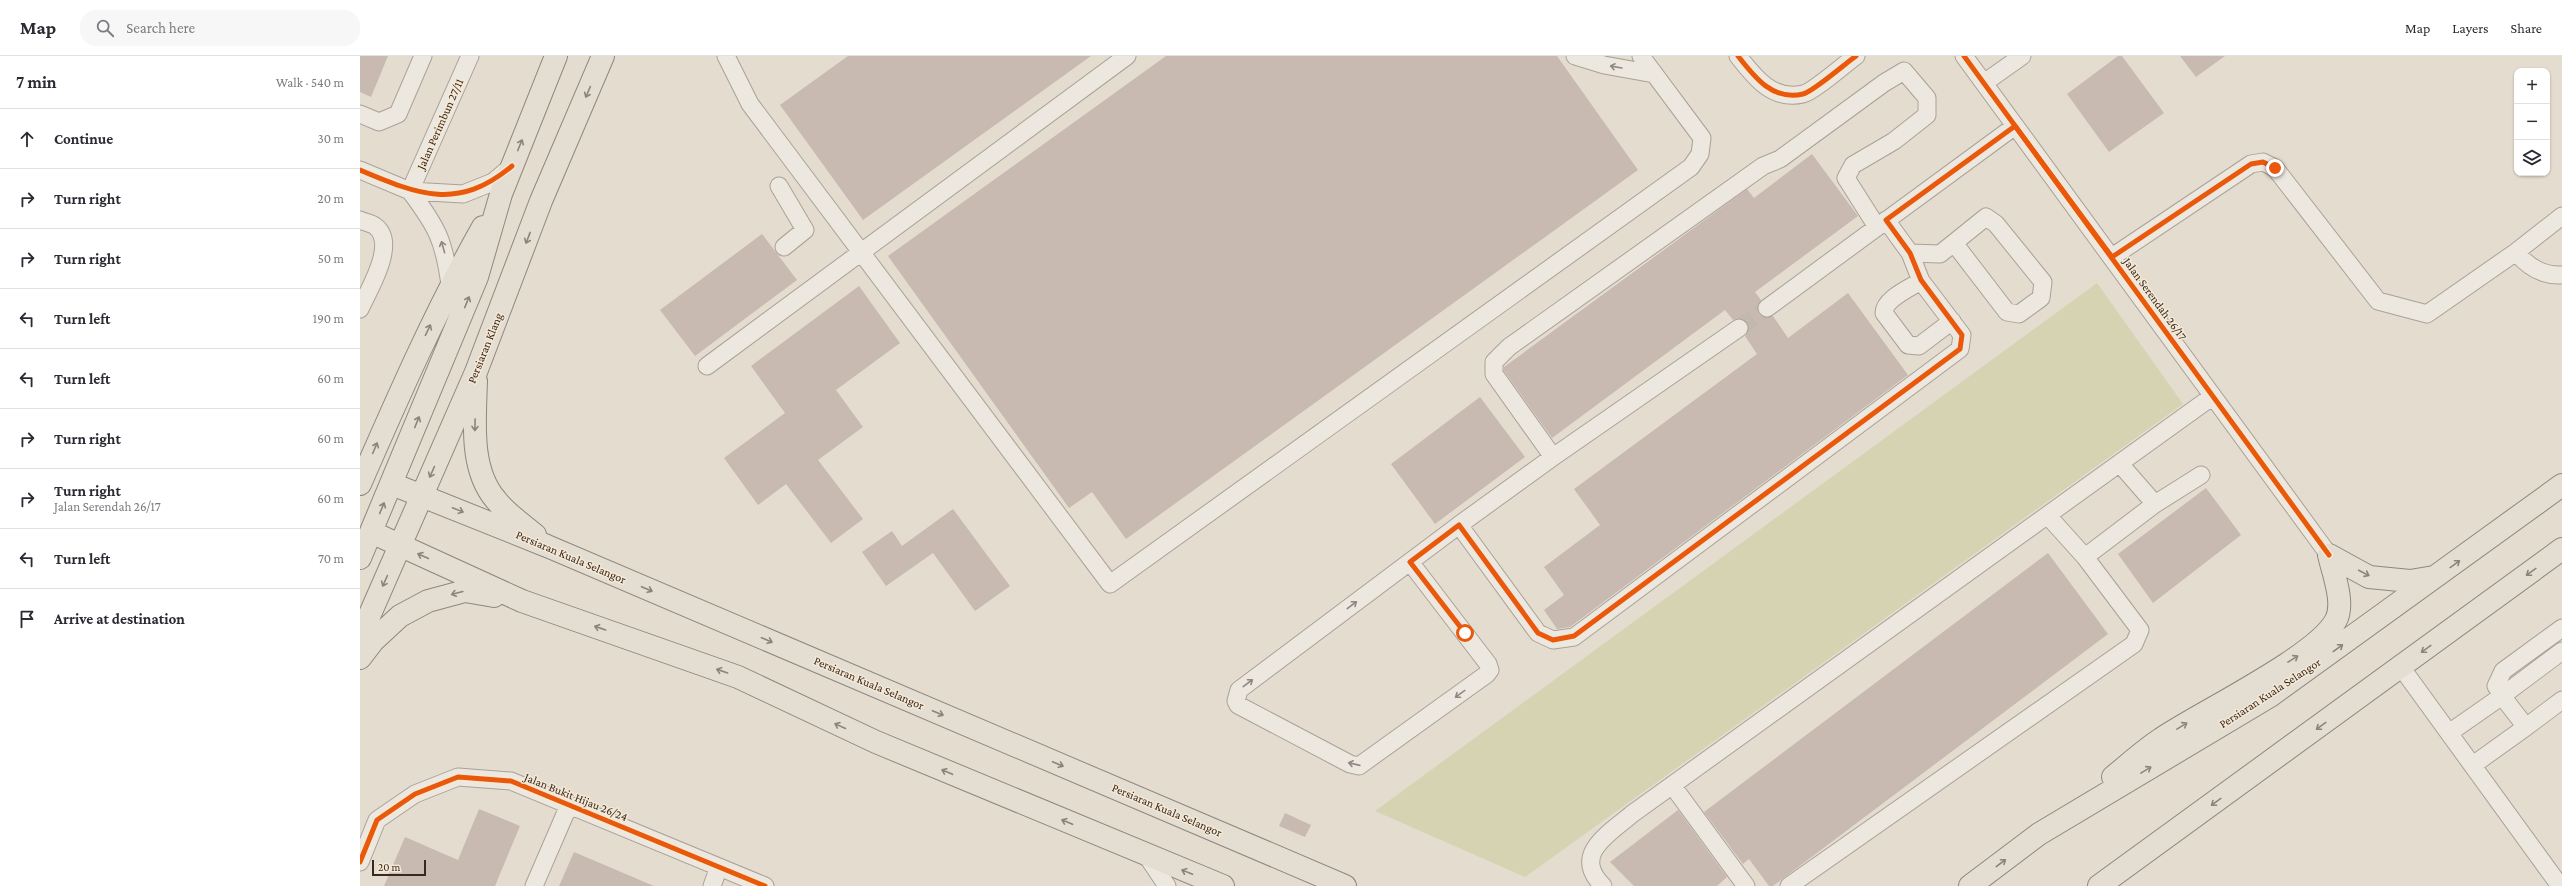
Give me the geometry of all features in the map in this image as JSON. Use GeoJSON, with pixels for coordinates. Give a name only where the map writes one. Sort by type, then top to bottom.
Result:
{"type":"FeatureCollection","features":[{"type":"Feature","properties":{"kind":"main road"},"geometry":{"type":"LineString","coordinates":[[360,558],[477,277],[501,194],[556,56]]}},
{"type":"Feature","properties":{"kind":"main road","name":"Persiaran Klang"},"geometry":{"type":"LineString","coordinates":[[360,637],[476,372],[542,201],[603,56]]}},
{"type":"Feature","properties":{"kind":"main road"},"geometry":{"type":"LineString","coordinates":[[360,484],[416,355],[450,285],[501,194]]}},
{"type":"Feature","properties":{"kind":"main road"},"geometry":{"type":"LineString","coordinates":[[476,372],[475,437],[481,473],[495,500],[547,546]]}},
{"type":"Feature","properties":{"kind":"main road","name":"Persiaran Kuala Selangor"},"geometry":{"type":"LineString","coordinates":[[392,484],[547,546],[1345,886]]}},
{"type":"Feature","properties":{"kind":"main road","name":"Persiaran Kuala Selangor"},"geometry":{"type":"LineString","coordinates":[[1970,886],[2039,834],[2270,696],[2562,485]]}},
{"type":"Feature","properties":{"kind":"main road"},"geometry":{"type":"LineString","coordinates":[[371,532],[522,601],[738,677],[876,742],[1223,886]]}},
{"type":"Feature","properties":{"kind":"main road"},"geometry":{"type":"LineString","coordinates":[[2099,886],[2562,549]]}},
{"type":"Feature","properties":{"kind":"main road"},"geometry":{"type":"LineString","coordinates":[[2330,555],[2369,577],[2410,581],[2438,576]]}},
{"type":"Feature","properties":{"kind":"main road"},"geometry":{"type":"LineString","coordinates":[[2039,834],[2160,739],[2297,656],[2322,637],[2336,620],[2339,604],[2330,555]]}},
{"type":"Feature","properties":{"kind":"main road"},"geometry":{"type":"LineString","coordinates":[[360,658],[373,641],[400,616],[428,601],[465,591],[522,601]]}},
{"type":"Feature","properties":{"kind":"street"},"geometry":{"type":"LineString","coordinates":[[360,114],[380,122],[398,114],[423,56]]}},
{"type":"Feature","properties":{"kind":"street","name":"Jalan Perimbun 27/11"},"geometry":{"type":"LineString","coordinates":[[410,191],[470,56]]}},
{"type":"Feature","properties":{"kind":"street"},"geometry":{"type":"LineString","coordinates":[[726,56],[750,104],[1110,584],[1691,167],[1700,154],[1702,138],[1641,56]]}},
{"type":"Feature","properties":{"kind":"street"},"geometry":{"type":"LineString","coordinates":[[707,366],[1127,56]]}},
{"type":"Feature","properties":{"kind":"street"},"geometry":{"type":"LineString","coordinates":[[1575,56],[1604,65],[1654,74]]}},
{"type":"Feature","properties":{"kind":"street"},"geometry":{"type":"LineString","coordinates":[[1738,56],[1756,80],[1782,95],[1805,94],[1856,56]]}},
{"type":"Feature","properties":{"kind":"street","name":"Jalan Serendah 26/17"},"geometry":{"type":"LineString","coordinates":[[1964,56],[2330,555]]}},
{"type":"Feature","properties":{"kind":"street"},"geometry":{"type":"LineString","coordinates":[[1984,84],[2022,56]]}},
{"type":"Feature","properties":{"kind":"street"},"geometry":{"type":"LineString","coordinates":[[1459,525],[1538,633],[1553,640],[1574,636],[1944,364],[1960,349],[1962,335],[1921,280],[1910,253],[1881,223],[1846,178],[1853,165],[1894,141],[1927,115],[1927,98],[1919,86],[1904,71],[1884,82],[1780,159],[1763,166],[1509,347],[1494,362],[1494,374],[1553,457]]}},
{"type":"Feature","properties":{"kind":"street"},"geometry":{"type":"LineString","coordinates":[[1766,308],[2015,126]]}},
{"type":"Feature","properties":{"kind":"street"},"geometry":{"type":"LineString","coordinates":[[2112,257],[2251,164],[2263,162],[2275,168],[2378,301],[2427,314],[2516,252],[2562,216]]}},
{"type":"Feature","properties":{"kind":"street"},"geometry":{"type":"LineString","coordinates":[[360,170],[410,191],[463,194],[493,182],[512,166]]}},
{"type":"Feature","properties":{"kind":"street"},"geometry":{"type":"LineString","coordinates":[[779,186],[795,210],[805,230],[784,247]]}},
{"type":"Feature","properties":{"kind":"street"},"geometry":{"type":"LineString","coordinates":[[410,191],[440,235],[447,258],[450,285]]}},
{"type":"Feature","properties":{"kind":"street"},"geometry":{"type":"LineString","coordinates":[[795,210],[816,193]]}},
{"type":"Feature","properties":{"kind":"street"},"geometry":{"type":"LineString","coordinates":[[1910,253],[1940,254],[1986,217],[1991,220],[2043,282],[2041,298],[2018,314],[2006,312],[1954,243]]}},
{"type":"Feature","properties":{"kind":"street"},"geometry":{"type":"LineString","coordinates":[[360,220],[375,226],[384,239],[385,250],[360,309]]}},
{"type":"Feature","properties":{"kind":"street"},"geometry":{"type":"LineString","coordinates":[[2516,252],[2527,266],[2556,276],[2562,275]]}},
{"type":"Feature","properties":{"kind":"street"},"geometry":{"type":"LineString","coordinates":[[1921,280],[1888,302],[1884,308],[1884,313],[1908,345],[1919,346],[1952,321]]}},
{"type":"Feature","properties":{"kind":"street"},"geometry":{"type":"LineString","coordinates":[[1410,562],[1488,664],[1490,670],[1488,674],[1359,766],[1350,764],[1238,705],[1236,700],[1239,690],[1459,525],[1553,457],[1739,328]]}},
{"type":"Feature","properties":{"kind":"street"},"geometry":{"type":"LineString","coordinates":[[1603,886],[1596,879],[1590,863],[1592,852],[1601,840],[1632,814],[2213,396]]}},
{"type":"Feature","properties":{"kind":"street"},"geometry":{"type":"LineString","coordinates":[[2120,464],[2155,504]]}},
{"type":"Feature","properties":{"kind":"street"},"geometry":{"type":"LineString","coordinates":[[2085,557],[2155,504],[2201,475]]}},
{"type":"Feature","properties":{"kind":"street"},"geometry":{"type":"LineString","coordinates":[[1789,886],[2134,644],[2140,630],[2085,557],[2048,516]]}},
{"type":"Feature","properties":{"kind":"street"},"geometry":{"type":"LineString","coordinates":[[2526,727],[2496,686],[2503,671],[2562,628]]}},
{"type":"Feature","properties":{"kind":"street"},"geometry":{"type":"LineString","coordinates":[[2449,733],[2562,651]]}},
{"type":"Feature","properties":{"kind":"street"},"geometry":{"type":"LineString","coordinates":[[2401,667],[2560,886]]}},
{"type":"Feature","properties":{"kind":"street"},"geometry":{"type":"LineString","coordinates":[[2473,766],[2562,700]]}},
{"type":"Feature","properties":{"kind":"street","name":"Jalan Bukit Hijau 26/24"},"geometry":{"type":"LineString","coordinates":[[360,862],[377,820],[415,794],[458,777],[511,781],[765,886]]}},
{"type":"Feature","properties":{"kind":"street"},"geometry":{"type":"LineString","coordinates":[[1672,785],[1746,886]]}},
{"type":"Feature","properties":{"kind":"street"},"geometry":{"type":"LineString","coordinates":[[534,886],[569,805]]}},
{"type":"Feature","properties":{"kind":"street"},"geometry":{"type":"LineString","coordinates":[[1148,856],[1167,886]]}},
{"type":"Feature","properties":{"kind":"street"},"geometry":{"type":"LineString","coordinates":[[712,886],[719,867]]}},
{"type":"Feature","properties":{"kind":"shaded area"},"geometry":{"type":"Polygon","coordinates":[[[2097,283],[2183,404],[1525,877],[1375,811],[2097,283]]]}},
{"type":"Feature","properties":{"kind":"building"},"geometry":{"type":"Polygon","coordinates":[[[360,56],[388,56],[371,97],[360,92],[360,56]]]}},
{"type":"Feature","properties":{"kind":"building"},"geometry":{"type":"Polygon","coordinates":[[[848,56],[1091,56],[863,220],[780,105],[848,56]]]}},
{"type":"Feature","properties":{"kind":"building"},"geometry":{"type":"Polygon","coordinates":[[[1166,56],[1557,56],[1638,170],[1126,539],[1092,492],[1069,508],[888,256],[1166,56]]]}},
{"type":"Feature","properties":{"kind":"building"},"geometry":{"type":"Polygon","coordinates":[[[2118,56],[2122,56],[2164,113],[2109,152],[2067,94],[2118,56]]]}},
{"type":"Feature","properties":{"kind":"building"},"geometry":{"type":"Polygon","coordinates":[[[2180,56],[2225,56],[2196,77],[2180,56]]]}},
{"type":"Feature","properties":{"kind":"building"},"geometry":{"type":"Polygon","coordinates":[[[1812,154],[1858,216],[1755,292],[1761,300],[1757,309],[1759,314],[1763,317],[1773,316],[1788,338],[1848,293],[1908,375],[1570,627],[1557,629],[1544,610],[1564,595],[1544,567],[1600,525],[1574,489],[1757,354],[1745,336],[1749,328],[1747,322],[1739,318],[1733,320],[1725,310],[1552,438],[1504,371],[1504,367],[1747,189],[1754,198],[1812,154]]]}},
{"type":"Feature","properties":{"kind":"building"},"geometry":{"type":"Polygon","coordinates":[[[762,234],[797,280],[695,356],[660,310],[762,234]]]}},
{"type":"Feature","properties":{"kind":"building"},"geometry":{"type":"Polygon","coordinates":[[[859,286],[900,343],[836,390],[863,427],[818,460],[863,519],[831,543],[786,484],[758,505],[724,458],[785,413],[751,366],[859,286]]]}},
{"type":"Feature","properties":{"kind":"building"},"geometry":{"type":"Polygon","coordinates":[[[1480,397],[1525,457],[1435,524],[1391,464],[1480,397]]]}},
{"type":"Feature","properties":{"kind":"building"},"geometry":{"type":"Polygon","coordinates":[[[2206,488],[2241,535],[2153,603],[2118,554],[2206,488]]]}},
{"type":"Feature","properties":{"kind":"building"},"geometry":{"type":"Polygon","coordinates":[[[953,509],[1010,586],[975,611],[933,553],[886,586],[862,552],[892,531],[902,546],[953,509]]]}},
{"type":"Feature","properties":{"kind":"building"},"geometry":{"type":"Polygon","coordinates":[[[2048,553],[2108,634],[1773,886],[1769,886],[1749,859],[1743,864],[1704,812],[2048,553]]]}},
{"type":"Feature","properties":{"kind":"building"},"geometry":{"type":"Polygon","coordinates":[[[479,809],[520,826],[495,886],[384,886],[405,837],[458,860],[479,809]]]}},
{"type":"Feature","properties":{"kind":"building"},"geometry":{"type":"Polygon","coordinates":[[[1678,810],[1727,877],[1717,886],[1634,886],[1610,862],[1678,810]]]}},
{"type":"Feature","properties":{"kind":"building"},"geometry":{"type":"Polygon","coordinates":[[[1285,813],[1311,825],[1305,837],[1279,826],[1285,813]]]}},
{"type":"Feature","properties":{"kind":"building"},"geometry":{"type":"Polygon","coordinates":[[[574,852],[654,886],[559,886],[574,852]]]}},
{"type":"Feature","properties":{"kind":"tunnel"},"geometry":{"type":"LineString","coordinates":[[1739,328],[1767,308]]}},
{"type":"Feature","properties":{"kind":"cycle path"},"geometry":{"type":"LineString","coordinates":[[1738,56],[1758,80],[1766,86],[1774,91],[1792,95],[1808,92],[1856,56]]}},
{"type":"Feature","properties":{"kind":"cycle path"},"geometry":{"type":"LineString","coordinates":[[1964,56],[2329,555]]}},
{"type":"Feature","properties":{"kind":"cycle path"},"geometry":{"type":"LineString","coordinates":[[360,170],[381,179],[420,192],[456,194],[474,189],[492,180],[512,166]]}},
{"type":"Feature","properties":{"kind":"cycle path"},"geometry":{"type":"LineString","coordinates":[[360,862],[377,820],[415,794],[458,777],[511,781],[765,886]]}},
{"type":"Feature","properties":{"kind":"route"},"geometry":{"type":"LineString","coordinates":[[1465,633],[1410,562],[1459,525],[1538,633],[1553,640],[1574,636],[1944,364],[1960,349],[1962,335],[1921,280],[1910,253],[1886,220],[2015,126],[2112,257],[2139,237],[2251,164],[2263,162],[2275,168]]}}]}
